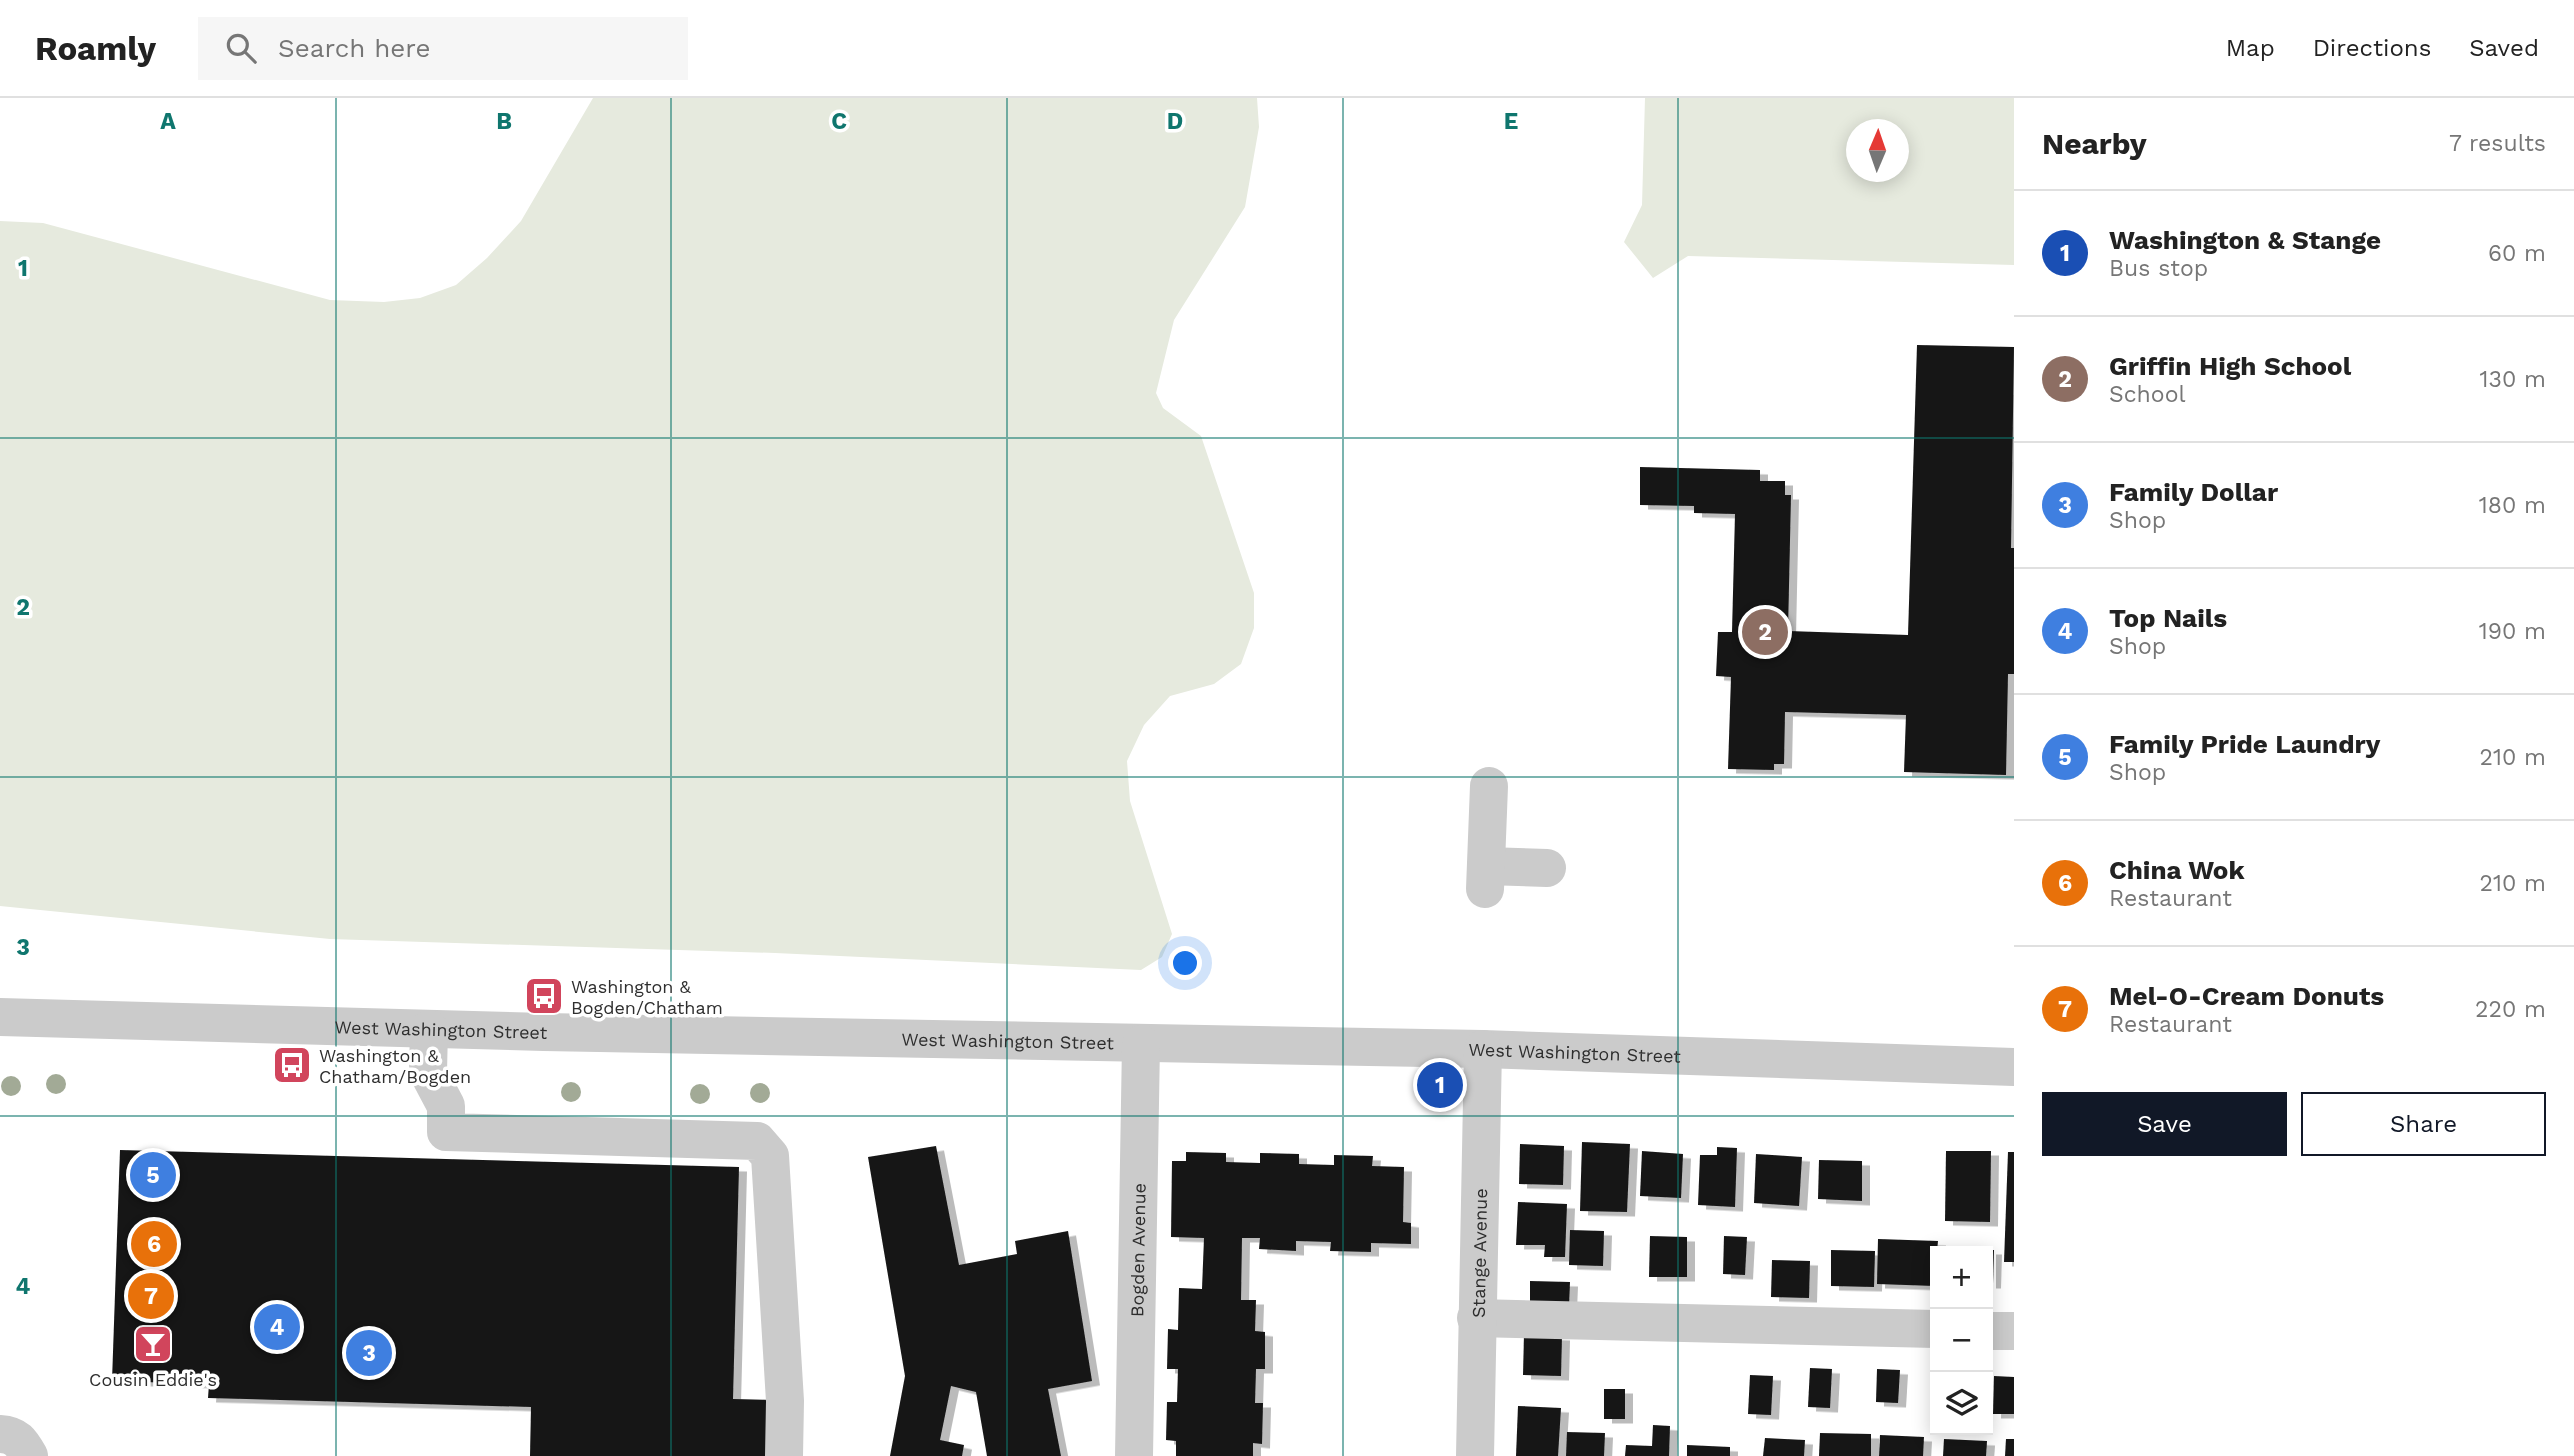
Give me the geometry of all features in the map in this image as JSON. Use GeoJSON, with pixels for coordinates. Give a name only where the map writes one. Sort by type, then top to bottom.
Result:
{"type":"FeatureCollection","features":[{"type":"Feature","properties":{"kind":"street"},"geometry":{"type":"LineString","coordinates":[[1489,786],[1485,878],[1547,868]]}},
{"type":"Feature","properties":{"kind":"street","name":"West Washington Street"},"geometry":{"type":"LineString","coordinates":[[0,1017],[429,1029],[1483,1049],[2014,1068]]}},
{"type":"Feature","properties":{"kind":"street"},"geometry":{"type":"LineString","coordinates":[[429,1029],[428,1072],[446,1106],[446,1132],[757,1141],[770,1156],[785,1401],[784,1456]]}},
{"type":"Feature","properties":{"kind":"street","name":"Bogden Avenue"},"geometry":{"type":"LineString","coordinates":[[1134,1456],[1141,1044]]}},
{"type":"Feature","properties":{"kind":"street","name":"Stange Avenue"},"geometry":{"type":"LineString","coordinates":[[1475,1456],[1483,1049]]}},
{"type":"Feature","properties":{"kind":"street"},"geometry":{"type":"LineString","coordinates":[[1476,1318],[1930,1329]]}},
{"type":"Feature","properties":{"kind":"street"},"geometry":{"type":"LineString","coordinates":[[1993,1331],[2014,1331]]}},
{"type":"Feature","properties":{"kind":"street"},"geometry":{"type":"LineString","coordinates":[[0,1434],[10,1434],[20,1440],[29,1456]]}},
{"type":"Feature","properties":{"kind":"shaded area"},"geometry":{"type":"Polygon","coordinates":[[[593,98],[1257,98],[1259,127],[1245,207],[1174,320],[1156,393],[1163,408],[1201,436],[1254,593],[1254,628],[1241,664],[1214,684],[1170,696],[1144,725],[1127,761],[1130,801],[1172,934],[1162,957],[1141,970],[775,953],[330,939],[0,906],[0,221],[43,223],[330,300],[384,302],[420,298],[456,285],[487,258],[521,221],[593,98]]]}},
{"type":"Feature","properties":{"kind":"shaded area"},"geometry":{"type":"Polygon","coordinates":[[[1645,98],[2014,98],[2014,265],[1688,256],[1653,278],[1624,242],[1642,205],[1645,98]]]}},
{"type":"Feature","properties":{"kind":"building"},"geometry":{"type":"Polygon","coordinates":[[[1917,345],[2014,347],[2011,548],[2014,548],[2014,674],[2008,674],[2006,775],[1904,772],[1906,715],[1785,712],[1784,764],[1774,764],[1774,770],[1728,769],[1731,677],[1716,676],[1718,632],[1732,632],[1735,514],[1694,513],[1694,506],[1640,505],[1640,467],[1760,470],[1760,481],[1785,481],[1785,495],[1791,495],[1788,631],[1908,635],[1917,345]]]}},
{"type":"Feature","properties":{"kind":"building"},"geometry":{"type":"Polygon","coordinates":[[[1582,1142],[1630,1144],[1627,1212],[1580,1211],[1582,1142]]]}},
{"type":"Feature","properties":{"kind":"building"},"geometry":{"type":"Polygon","coordinates":[[[1520,1144],[1564,1146],[1563,1185],[1519,1184],[1520,1144]]]}},
{"type":"Feature","properties":{"kind":"building"},"geometry":{"type":"Polygon","coordinates":[[[936,1146],[959,1265],[1017,1254],[1015,1241],[1068,1231],[1092,1381],[1048,1389],[1061,1456],[987,1456],[976,1392],[951,1386],[940,1440],[964,1445],[962,1456],[890,1456],[905,1376],[868,1157],[936,1146]]]}},
{"type":"Feature","properties":{"kind":"building"},"geometry":{"type":"Polygon","coordinates":[[[1717,1147],[1737,1148],[1735,1207],[1698,1205],[1700,1155],[1717,1155],[1717,1147]]]}},
{"type":"Feature","properties":{"kind":"building"},"geometry":{"type":"Polygon","coordinates":[[[120,1150],[739,1167],[733,1399],[775,1400],[768,1456],[530,1456],[531,1407],[208,1398],[209,1384],[112,1381],[120,1150]]]}},
{"type":"Feature","properties":{"kind":"building"},"geometry":{"type":"Polygon","coordinates":[[[1642,1151],[1683,1154],[1681,1198],[1640,1196],[1642,1151]]]}},
{"type":"Feature","properties":{"kind":"building"},"geometry":{"type":"Polygon","coordinates":[[[1946,1151],[1991,1151],[1990,1222],[1945,1221],[1946,1151]]]}},
{"type":"Feature","properties":{"kind":"building"},"geometry":{"type":"Polygon","coordinates":[[[1186,1152],[1226,1153],[1226,1162],[1260,1163],[1260,1153],[1299,1154],[1299,1164],[1334,1165],[1334,1155],[1373,1156],[1372,1166],[1404,1167],[1403,1222],[1411,1223],[1411,1244],[1371,1243],[1371,1252],[1330,1251],[1331,1242],[1296,1241],[1296,1251],[1259,1249],[1260,1238],[1242,1238],[1241,1300],[1256,1300],[1255,1331],[1265,1332],[1265,1369],[1256,1369],[1255,1403],[1263,1403],[1262,1444],[1253,1443],[1253,1456],[1176,1456],[1176,1441],[1166,1440],[1167,1402],[1177,1402],[1178,1369],[1167,1369],[1168,1329],[1178,1330],[1179,1288],[1202,1289],[1204,1238],[1171,1237],[1172,1161],[1186,1161],[1186,1152]]]}},
{"type":"Feature","properties":{"kind":"building"},"geometry":{"type":"Polygon","coordinates":[[[2008,1152],[2014,1152],[2014,1262],[2004,1262],[2008,1152]]]}},
{"type":"Feature","properties":{"kind":"building"},"geometry":{"type":"Polygon","coordinates":[[[1756,1154],[1802,1157],[1799,1206],[1754,1203],[1756,1154]]]}},
{"type":"Feature","properties":{"kind":"building"},"geometry":{"type":"Polygon","coordinates":[[[1819,1160],[1862,1161],[1862,1201],[1818,1199],[1819,1160]]]}},
{"type":"Feature","properties":{"kind":"building"},"geometry":{"type":"Polygon","coordinates":[[[1518,1202],[1567,1204],[1565,1257],[1544,1257],[1545,1245],[1516,1245],[1518,1202]]]}},
{"type":"Feature","properties":{"kind":"building"},"geometry":{"type":"Polygon","coordinates":[[[1570,1230],[1604,1231],[1603,1266],[1569,1265],[1570,1230]]]}},
{"type":"Feature","properties":{"kind":"building"},"geometry":{"type":"Polygon","coordinates":[[[1650,1236],[1687,1237],[1687,1277],[1649,1277],[1650,1236]]]}},
{"type":"Feature","properties":{"kind":"building"},"geometry":{"type":"Polygon","coordinates":[[[1724,1236],[1747,1237],[1745,1275],[1723,1274],[1724,1236]]]}},
{"type":"Feature","properties":{"kind":"building"},"geometry":{"type":"Polygon","coordinates":[[[1878,1239],[1938,1241],[1938,1246],[1930,1246],[1930,1286],[1877,1284],[1878,1239]]]}},
{"type":"Feature","properties":{"kind":"building"},"geometry":{"type":"Polygon","coordinates":[[[1831,1250],[1875,1251],[1874,1287],[1831,1286],[1831,1250]]]}},
{"type":"Feature","properties":{"kind":"building"},"geometry":{"type":"Polygon","coordinates":[[[1772,1260],[1810,1261],[1809,1298],[1771,1297],[1772,1260]]]}},
{"type":"Feature","properties":{"kind":"building"},"geometry":{"type":"Polygon","coordinates":[[[1530,1281],[1570,1282],[1569,1306],[1530,1305],[1530,1281]]]}},
{"type":"Feature","properties":{"kind":"building"},"geometry":{"type":"Polygon","coordinates":[[[1524,1334],[1562,1336],[1561,1376],[1523,1375],[1524,1334]]]}},
{"type":"Feature","properties":{"kind":"building"},"geometry":{"type":"Polygon","coordinates":[[[1810,1368],[1832,1369],[1830,1408],[1808,1407],[1810,1368]]]}},
{"type":"Feature","properties":{"kind":"building"},"geometry":{"type":"Polygon","coordinates":[[[1877,1369],[1900,1370],[1898,1403],[1876,1402],[1877,1369]]]}},
{"type":"Feature","properties":{"kind":"building"},"geometry":{"type":"Polygon","coordinates":[[[1750,1375],[1773,1376],[1771,1415],[1748,1414],[1750,1375]]]}},
{"type":"Feature","properties":{"kind":"building"},"geometry":{"type":"Polygon","coordinates":[[[1994,1376],[2014,1377],[2014,1414],[1993,1414],[1994,1376]]]}},
{"type":"Feature","properties":{"kind":"building"},"geometry":{"type":"Polygon","coordinates":[[[1604,1389],[1625,1389],[1625,1419],[1604,1419],[1604,1389]]]}},
{"type":"Feature","properties":{"kind":"building"},"geometry":{"type":"Polygon","coordinates":[[[1518,1406],[1561,1408],[1558,1456],[1516,1456],[1518,1406]]]}},
{"type":"Feature","properties":{"kind":"building"},"geometry":{"type":"Polygon","coordinates":[[[1653,1425],[1670,1426],[1669,1456],[1625,1456],[1626,1445],[1652,1446],[1653,1425]]]}},
{"type":"Feature","properties":{"kind":"building"},"geometry":{"type":"Polygon","coordinates":[[[1567,1432],[1605,1433],[1604,1456],[1566,1456],[1567,1432]]]}},
{"type":"Feature","properties":{"kind":"building"},"geometry":{"type":"Polygon","coordinates":[[[1820,1433],[1871,1434],[1871,1456],[1819,1456],[1820,1433]]]}},
{"type":"Feature","properties":{"kind":"building"},"geometry":{"type":"Polygon","coordinates":[[[1880,1435],[1924,1437],[1923,1456],[1879,1456],[1880,1435]]]}},
{"type":"Feature","properties":{"kind":"building"},"geometry":{"type":"Polygon","coordinates":[[[1765,1438],[1805,1440],[1804,1456],[1763,1456],[1765,1438]]]}},
{"type":"Feature","properties":{"kind":"building"},"geometry":{"type":"Polygon","coordinates":[[[1944,1439],[1987,1441],[1986,1456],[1943,1456],[1944,1439]]]}},
{"type":"Feature","properties":{"kind":"building"},"geometry":{"type":"Polygon","coordinates":[[[2006,1439],[2014,1439],[2014,1456],[2005,1456],[2006,1439]]]}},
{"type":"Feature","properties":{"kind":"building"},"geometry":{"type":"Polygon","coordinates":[[[1687,1445],[1730,1447],[1730,1456],[1687,1456],[1687,1445]]]}},
{"type":"Feature","properties":{"kind":"place","name":"Griffin High School"},"geometry":{"type":"Point","coordinates":[1765,632]}},
{"type":"Feature","properties":{"kind":"place","name":"Washington & Bogden/Chatham"},"geometry":{"type":"Point","coordinates":[544,996]}},
{"type":"Feature","properties":{"kind":"place","name":"Washington & Chatham/Bogden"},"geometry":{"type":"Point","coordinates":[292,1065]}},
{"type":"Feature","properties":{"kind":"place","name":"Washington & Stange"},"geometry":{"type":"Point","coordinates":[1440,1085]}},
{"type":"Feature","properties":{"kind":"place","name":"Family Pride Laundry"},"geometry":{"type":"Point","coordinates":[153,1175]}},
{"type":"Feature","properties":{"kind":"place","name":"China Wok"},"geometry":{"type":"Point","coordinates":[154,1244]}},
{"type":"Feature","properties":{"kind":"place","name":"Mel-O-Cream Donuts"},"geometry":{"type":"Point","coordinates":[151,1296]}},
{"type":"Feature","properties":{"kind":"place","name":"Top Nails"},"geometry":{"type":"Point","coordinates":[277,1327]}},
{"type":"Feature","properties":{"kind":"place","name":"Cousin Eddie's"},"geometry":{"type":"Point","coordinates":[153,1344]}},
{"type":"Feature","properties":{"kind":"place","name":"Family Dollar"},"geometry":{"type":"Point","coordinates":[369,1353]}}]}
